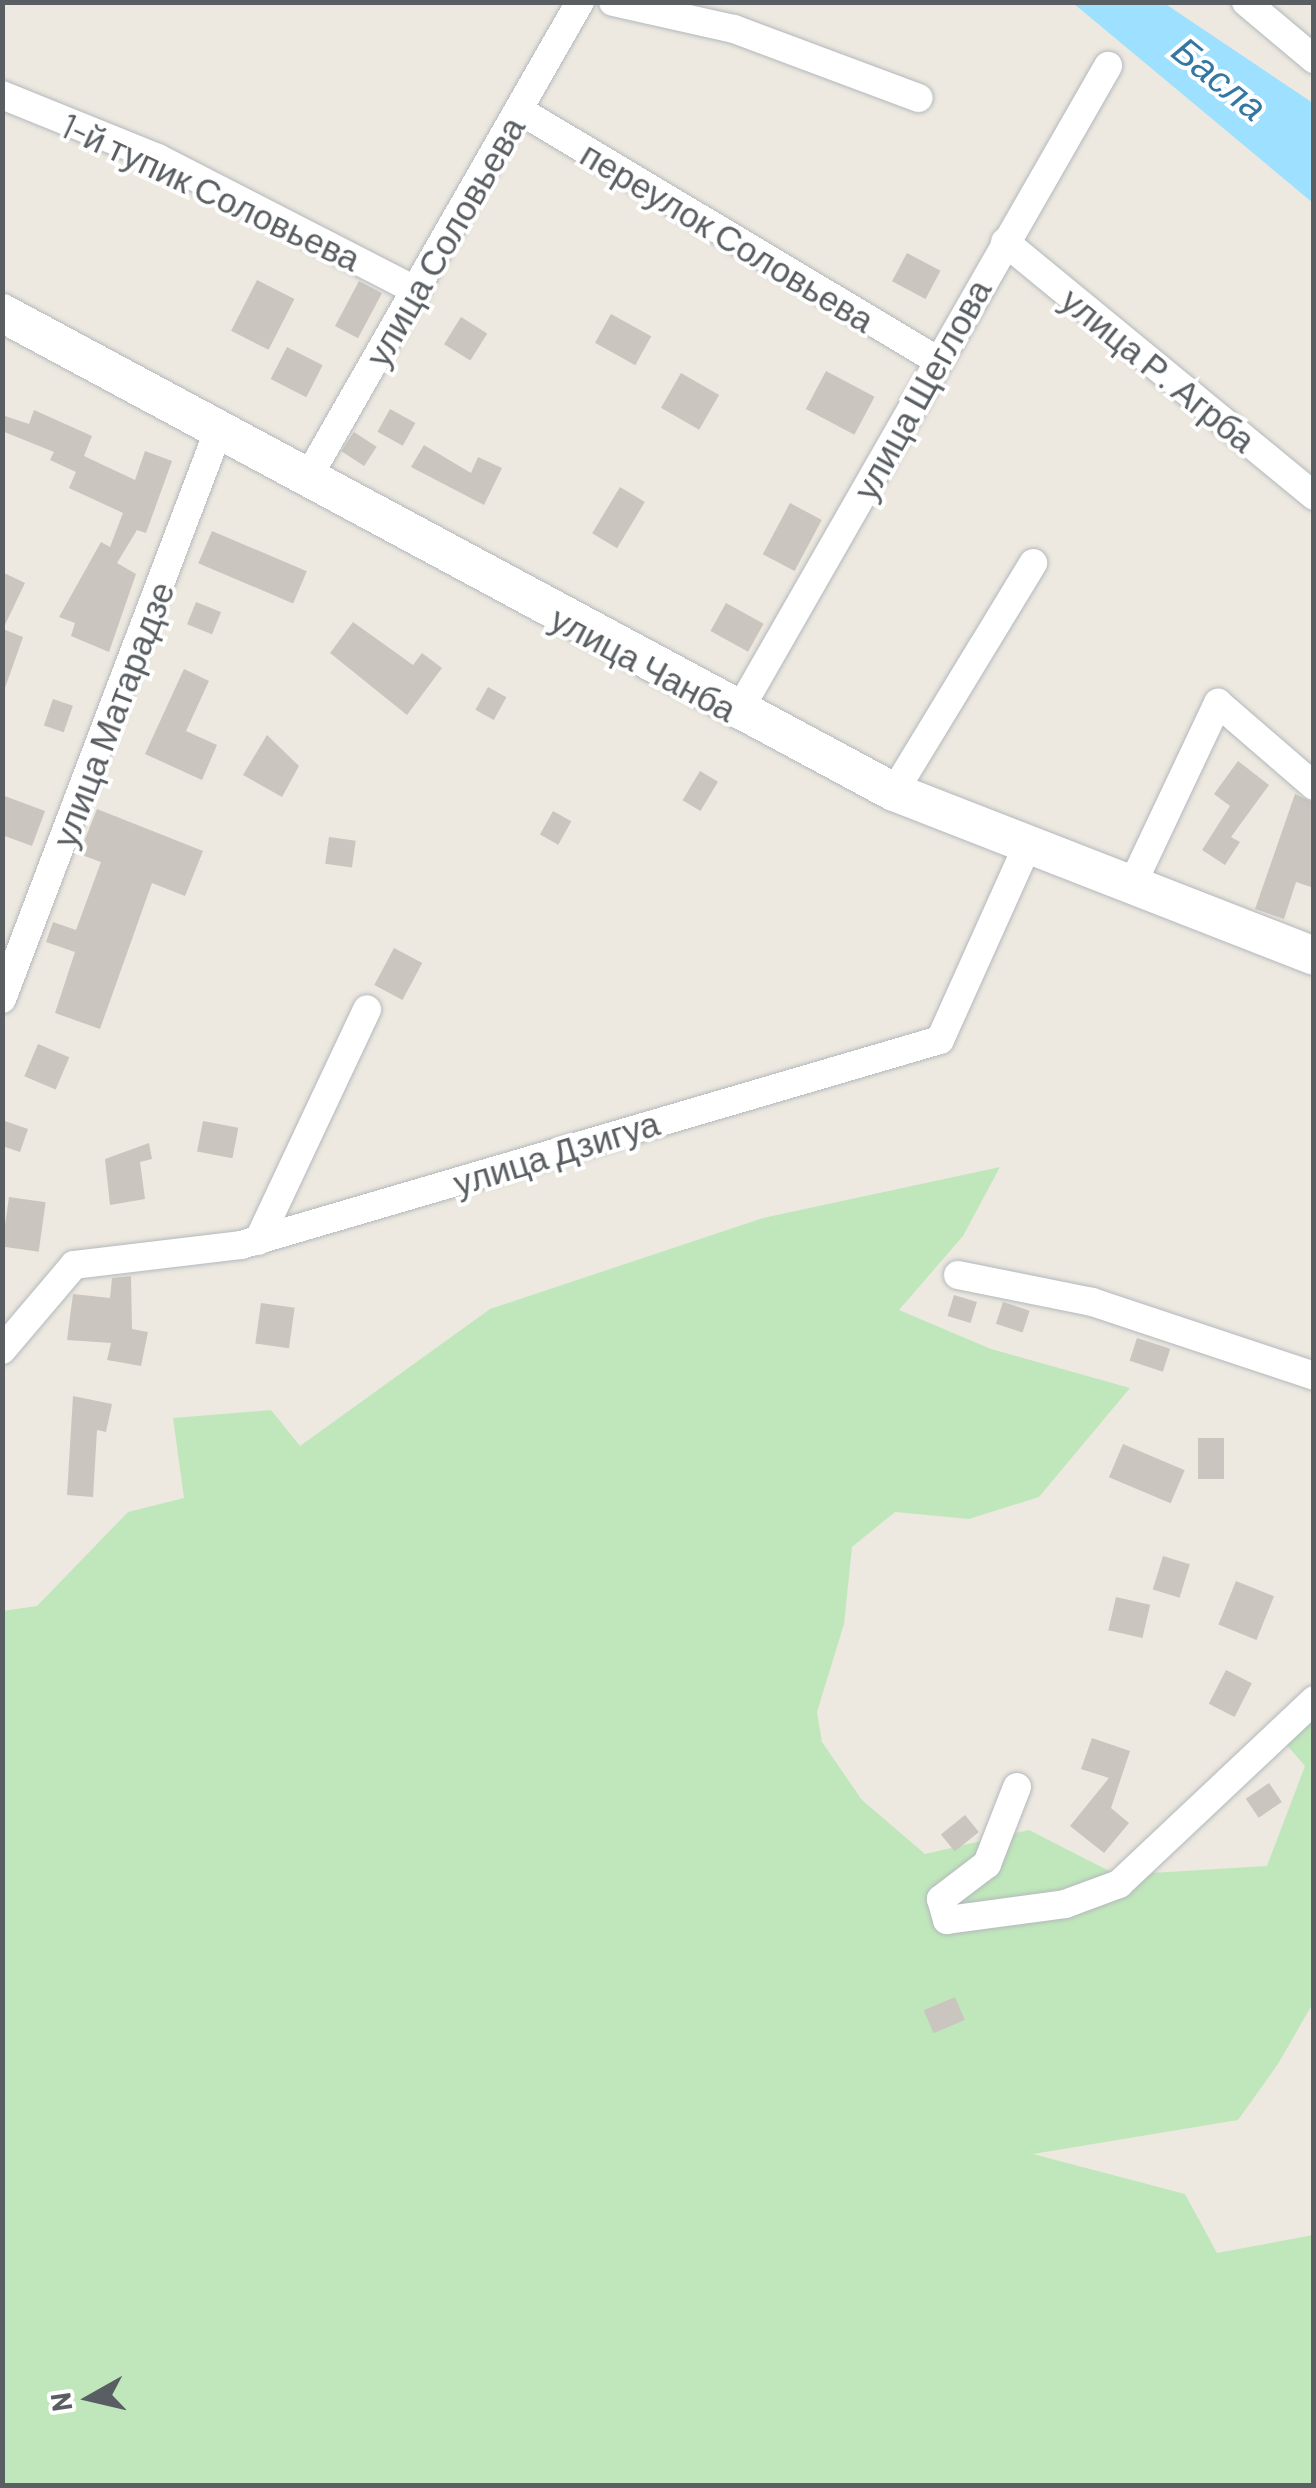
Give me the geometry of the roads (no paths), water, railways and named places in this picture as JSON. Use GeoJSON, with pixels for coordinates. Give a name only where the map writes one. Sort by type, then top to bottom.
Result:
{"type":"FeatureCollection","features":[{"type":"Feature","properties":{"kind":"street","name":"улица Соловьева"},"geometry":{"type":"LineString","coordinates":[[307,479],[580,2]]}},
{"type":"Feature","properties":{"kind":"street"},"geometry":{"type":"LineString","coordinates":[[614,2],[734,29],[920,98]]}},
{"type":"Feature","properties":{"kind":"street"},"geometry":{"type":"LineString","coordinates":[[1246,2],[1314,59]]}},
{"type":"Feature","properties":{"kind":"street","name":"улица Щеглова"},"geometry":{"type":"LineString","coordinates":[[738,714],[1004,242],[1108,66]]}},
{"type":"Feature","properties":{"kind":"street","name":"1-й тупик Соловьева"},"geometry":{"type":"LineString","coordinates":[[2,95],[166,162],[417,291]]}},
{"type":"Feature","properties":{"kind":"street","name":"переулок Соловьева"},"geometry":{"type":"LineString","coordinates":[[519,110],[938,361]]}},
{"type":"Feature","properties":{"kind":"street","name":"улица Р. Агрба"},"geometry":{"type":"LineString","coordinates":[[1004,242],[1314,496]]}},
{"type":"Feature","properties":{"kind":"street","name":"улица Чанба"},"geometry":{"type":"LineString","coordinates":[[2,313],[738,714],[894,792],[1026,849],[1314,956]]}},
{"type":"Feature","properties":{"kind":"street","name":"улица Матарадзе"},"geometry":{"type":"LineString","coordinates":[[2,999],[220,429]]}},
{"type":"Feature","properties":{"kind":"street"},"geometry":{"type":"LineString","coordinates":[[894,792],[1033,563]]}},
{"type":"Feature","properties":{"kind":"street"},"geometry":{"type":"LineString","coordinates":[[1131,887],[1218,703],[1314,786]]}},
{"type":"Feature","properties":{"kind":"street","name":"улица Дзигуа"},"geometry":{"type":"LineString","coordinates":[[2,1350],[74,1266],[258,1241],[940,1040],[1026,849]]}},
{"type":"Feature","properties":{"kind":"street"},"geometry":{"type":"LineString","coordinates":[[258,1241],[367,1010]]}},
{"type":"Feature","properties":{"kind":"street"},"geometry":{"type":"LineString","coordinates":[[958,1275],[1092,1302],[1314,1376]]}},
{"type":"Feature","properties":{"kind":"street"},"geometry":{"type":"LineString","coordinates":[[1017,1787],[988,1864],[941,1900],[948,1920],[1065,1904],[1119,1884],[1314,1700]]}},
{"type":"Feature","properties":{"kind":"water","name":"Басла"},"geometry":{"type":"Polygon","coordinates":[[[1073,3],[1164,3],[1313,103],[1313,203],[1073,3]]]}}]}
